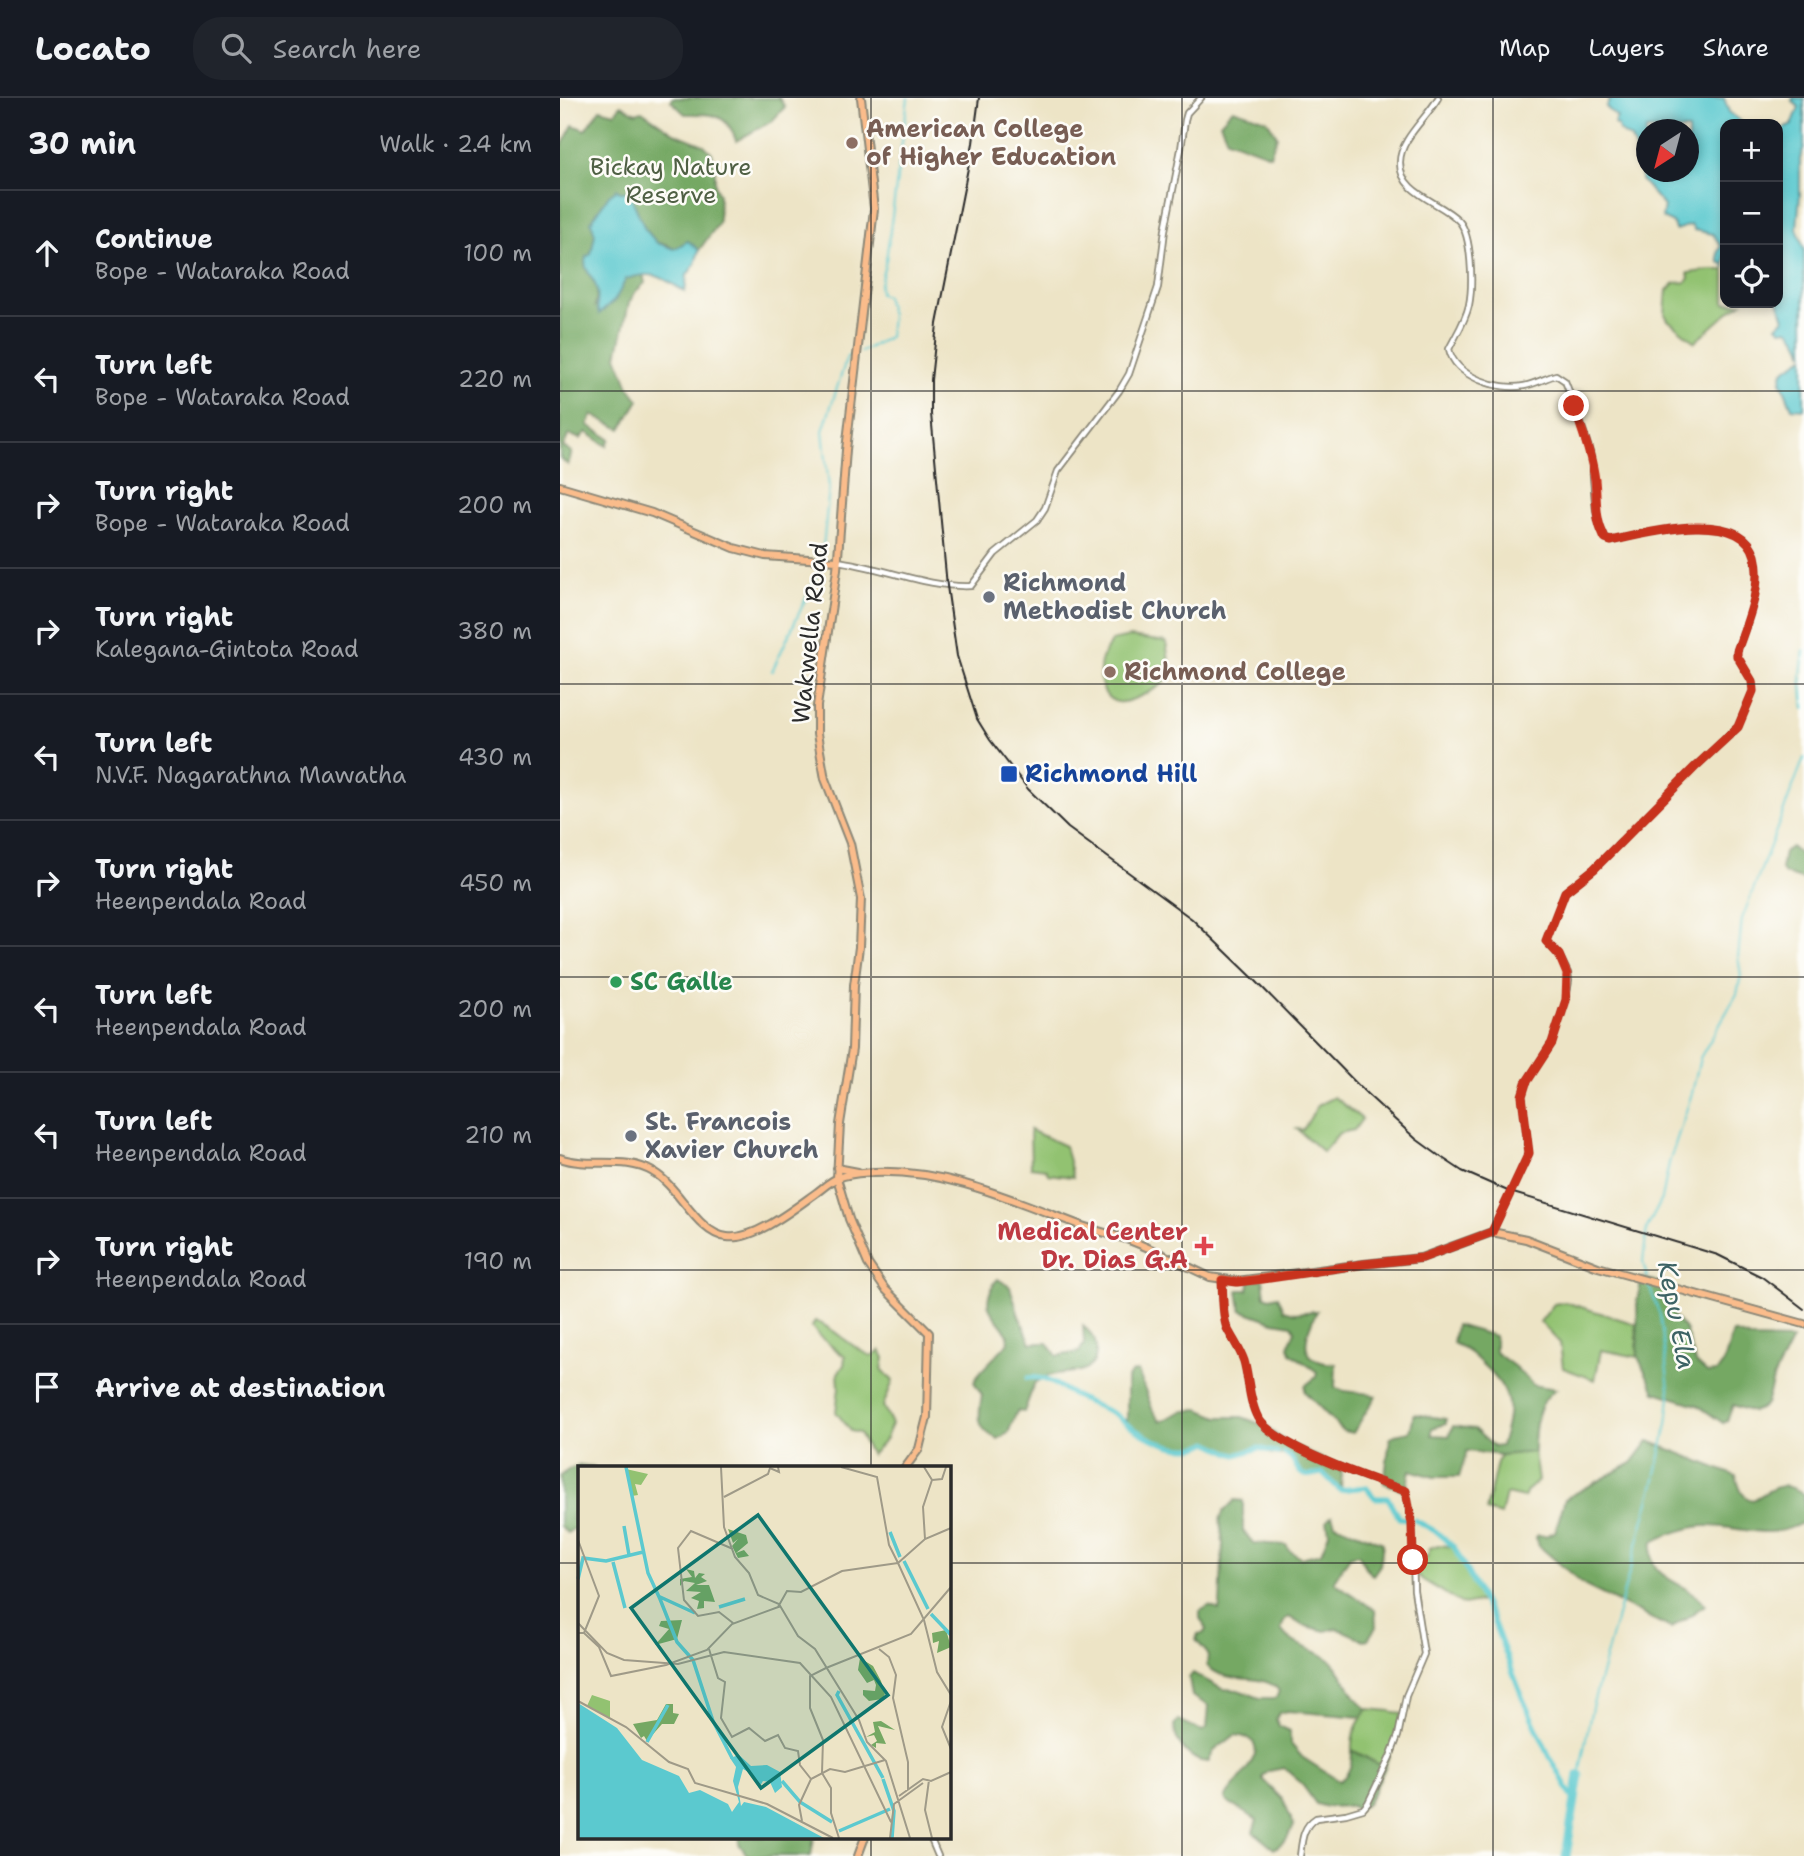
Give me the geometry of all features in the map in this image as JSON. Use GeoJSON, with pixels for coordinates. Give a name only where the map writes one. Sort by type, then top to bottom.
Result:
{"type":"FeatureCollection","features":[{"type":"Feature","properties":{"kind":"main road","name":"Wakwella Road"},"geometry":{"type":"LineString","coordinates":[[861,98],[874,209],[846,450],[830,624],[817,706],[817,734],[825,779],[854,858],[861,914],[854,985],[852,1049],[841,1115],[837,1178],[849,1219],[868,1264],[885,1289],[929,1333],[927,1417],[919,1449],[906,1466]]}},
{"type":"Feature","properties":{"kind":"main road"},"geometry":{"type":"LineString","coordinates":[[560,486],[652,513],[734,548],[765,556],[837,562]]}},
{"type":"Feature","properties":{"kind":"main road"},"geometry":{"type":"LineString","coordinates":[[560,1158],[586,1163],[607,1161],[636,1165],[655,1172],[708,1228],[725,1237],[739,1238],[758,1231],[837,1178],[860,1173]]}},
{"type":"Feature","properties":{"kind":"main road"},"geometry":{"type":"LineString","coordinates":[[837,1168],[860,1173],[918,1173],[990,1192],[1096,1231],[1124,1238],[1222,1280],[1237,1282],[1422,1258],[1492,1232],[1525,1239],[1581,1261],[1804,1324]]}},
{"type":"Feature","properties":{"kind":"main road"},"geometry":{"type":"LineString","coordinates":[[858,1856],[864,1839]]}},
{"type":"Feature","properties":{"kind":"street"},"geometry":{"type":"LineString","coordinates":[[837,562],[876,567],[945,586],[971,586],[995,554],[1037,520],[1045,508],[1058,471],[1119,391],[1135,359],[1158,287],[1165,230],[1185,120],[1187,113],[1201,98]]}},
{"type":"Feature","properties":{"kind":"street"},"geometry":{"type":"LineString","coordinates":[[1438,98],[1405,145],[1399,159],[1400,170],[1412,188],[1457,218],[1465,228],[1468,239],[1470,304],[1449,349],[1451,357],[1469,374],[1490,384],[1507,388],[1525,386],[1556,375],[1565,381],[1590,452],[1597,512],[1602,534],[1606,539],[1611,541],[1649,533],[1716,526],[1746,540],[1756,559],[1751,612],[1737,651],[1737,656],[1752,681],[1753,691],[1738,727],[1594,869],[1565,892],[1546,941],[1559,955],[1567,974],[1566,1000],[1552,1043],[1526,1083],[1522,1096],[1529,1153],[1492,1232]]}},
{"type":"Feature","properties":{"kind":"street"},"geometry":{"type":"LineString","coordinates":[[1222,1280],[1226,1326],[1240,1348],[1259,1420],[1305,1452],[1356,1474],[1406,1491],[1412,1523],[1414,1590],[1424,1654],[1406,1696],[1398,1736],[1368,1803],[1357,1811],[1316,1818],[1310,1822],[1304,1831],[1300,1856]]}},
{"type":"Feature","properties":{"kind":"street"},"geometry":{"type":"LineString","coordinates":[[931,1839],[938,1856]]}},
{"type":"Feature","properties":{"kind":"green space"},"geometry":{"type":"Polygon","coordinates":[[[672,98],[779,98],[785,107],[772,121],[736,141],[723,120],[710,115],[685,114],[671,101],[672,98]]]}},
{"type":"Feature","properties":{"kind":"green space","name":"Bickay Nature Reserve"},"geometry":{"type":"Polygon","coordinates":[[[621,105],[636,113],[642,111],[674,133],[704,145],[712,153],[715,186],[719,195],[719,218],[718,224],[699,250],[688,241],[674,249],[657,243],[645,229],[629,192],[609,195],[591,222],[595,234],[591,254],[586,257],[585,262],[597,289],[595,306],[615,300],[626,279],[643,274],[645,283],[635,292],[629,303],[617,356],[629,387],[639,400],[621,429],[592,415],[588,425],[610,439],[607,446],[586,432],[580,439],[569,434],[563,447],[572,452],[568,465],[560,458],[560,149],[573,125],[585,130],[600,109],[615,113],[621,105]]]}},
{"type":"Feature","properties":{"kind":"green space"},"geometry":{"type":"Polygon","coordinates":[[[1233,109],[1267,120],[1277,136],[1270,155],[1227,139],[1220,123],[1233,109]]]}},
{"type":"Feature","properties":{"kind":"green space"},"geometry":{"type":"Polygon","coordinates":[[[1720,270],[1720,308],[1734,308],[1695,342],[1668,320],[1665,314],[1667,290],[1675,283],[1686,282],[1688,273],[1720,270]]]}},
{"type":"Feature","properties":{"kind":"green space"},"geometry":{"type":"Polygon","coordinates":[[[1130,637],[1166,642],[1169,675],[1162,684],[1146,693],[1118,702],[1107,696],[1103,690],[1101,661],[1111,641],[1130,637]]]}},
{"type":"Feature","properties":{"kind":"green space"},"geometry":{"type":"Polygon","coordinates":[[[1791,847],[1804,858],[1804,880],[1785,874],[1781,869],[1784,852],[1791,847]]]}},
{"type":"Feature","properties":{"kind":"green space"},"geometry":{"type":"Polygon","coordinates":[[[1334,1097],[1362,1119],[1354,1130],[1339,1133],[1323,1152],[1297,1129],[1303,1130],[1318,1105],[1334,1097]]]}},
{"type":"Feature","properties":{"kind":"green space"},"geometry":{"type":"Polygon","coordinates":[[[1030,1130],[1065,1146],[1073,1177],[1048,1174],[1046,1169],[1031,1167],[1030,1130]]]}},
{"type":"Feature","properties":{"kind":"green space"},"geometry":{"type":"Polygon","coordinates":[[[1642,1278],[1671,1286],[1673,1315],[1685,1329],[1696,1363],[1707,1373],[1717,1372],[1724,1362],[1733,1332],[1753,1339],[1792,1340],[1774,1376],[1766,1404],[1752,1412],[1733,1405],[1727,1421],[1723,1423],[1697,1405],[1655,1392],[1638,1357],[1637,1300],[1642,1278]]]}},
{"type":"Feature","properties":{"kind":"green space"},"geometry":{"type":"Polygon","coordinates":[[[998,1279],[1010,1287],[1031,1343],[1048,1343],[1057,1356],[1079,1352],[1084,1344],[1083,1326],[1095,1341],[1096,1356],[1093,1363],[1084,1370],[1053,1375],[1035,1382],[1024,1412],[1017,1411],[1008,1433],[998,1439],[982,1427],[982,1395],[974,1382],[1009,1342],[1004,1329],[989,1307],[990,1293],[998,1279]]]}},
{"type":"Feature","properties":{"kind":"green space"},"geometry":{"type":"Polygon","coordinates":[[[1263,1279],[1265,1296],[1278,1296],[1284,1310],[1294,1313],[1317,1311],[1309,1331],[1307,1347],[1309,1354],[1315,1359],[1336,1364],[1335,1387],[1376,1396],[1353,1433],[1343,1431],[1305,1392],[1305,1386],[1316,1377],[1317,1372],[1291,1353],[1289,1346],[1295,1330],[1292,1325],[1274,1322],[1241,1310],[1238,1290],[1248,1290],[1250,1280],[1263,1279]]]}},
{"type":"Feature","properties":{"kind":"green space"},"geometry":{"type":"Polygon","coordinates":[[[1565,1302],[1636,1324],[1638,1357],[1601,1350],[1595,1380],[1563,1368],[1560,1343],[1540,1322],[1554,1304],[1565,1302]]]}},
{"type":"Feature","properties":{"kind":"green space"},"geometry":{"type":"Polygon","coordinates":[[[815,1321],[864,1353],[872,1356],[880,1350],[884,1358],[882,1369],[893,1381],[883,1406],[892,1424],[885,1440],[871,1455],[859,1433],[851,1431],[836,1412],[838,1373],[844,1365],[845,1357],[819,1336],[812,1327],[815,1321]]]}},
{"type":"Feature","properties":{"kind":"green space"},"geometry":{"type":"Polygon","coordinates":[[[1456,1325],[1495,1336],[1495,1352],[1533,1385],[1556,1389],[1549,1394],[1540,1409],[1534,1452],[1501,1455],[1467,1451],[1459,1477],[1434,1477],[1410,1470],[1406,1491],[1384,1483],[1390,1439],[1395,1435],[1410,1432],[1414,1414],[1446,1419],[1446,1424],[1432,1428],[1432,1435],[1449,1436],[1453,1426],[1474,1429],[1494,1447],[1501,1446],[1508,1412],[1505,1393],[1494,1376],[1477,1359],[1453,1343],[1456,1325]]]}},
{"type":"Feature","properties":{"kind":"green space"},"geometry":{"type":"Polygon","coordinates":[[[1138,1371],[1159,1420],[1163,1421],[1180,1412],[1199,1409],[1218,1417],[1242,1417],[1265,1426],[1284,1441],[1342,1468],[1341,1490],[1323,1473],[1301,1473],[1290,1455],[1273,1454],[1259,1448],[1236,1456],[1209,1443],[1199,1447],[1178,1447],[1144,1436],[1127,1424],[1127,1380],[1131,1373],[1138,1371]]]}},
{"type":"Feature","properties":{"kind":"green space"},"geometry":{"type":"Polygon","coordinates":[[[1649,1441],[1736,1476],[1741,1491],[1749,1499],[1753,1500],[1784,1486],[1804,1494],[1804,1522],[1791,1528],[1755,1532],[1700,1526],[1678,1531],[1653,1542],[1654,1565],[1668,1578],[1697,1596],[1705,1605],[1671,1628],[1585,1586],[1539,1546],[1535,1538],[1555,1532],[1565,1499],[1632,1463],[1649,1441]]]}},
{"type":"Feature","properties":{"kind":"green space"},"geometry":{"type":"Polygon","coordinates":[[[1534,1452],[1538,1481],[1527,1491],[1524,1498],[1506,1494],[1501,1515],[1486,1511],[1497,1462],[1501,1455],[1534,1452]]]}},
{"type":"Feature","properties":{"kind":"green space"},"geometry":{"type":"Polygon","coordinates":[[[580,1465],[588,1466],[578,1466],[578,1512],[574,1511],[572,1517],[578,1526],[567,1533],[560,1526],[560,1477],[569,1469],[580,1465]]]}},
{"type":"Feature","properties":{"kind":"green space"},"geometry":{"type":"Polygon","coordinates":[[[1235,1500],[1243,1501],[1243,1531],[1253,1543],[1286,1545],[1301,1558],[1321,1553],[1329,1533],[1327,1520],[1332,1516],[1335,1524],[1383,1543],[1380,1565],[1373,1575],[1358,1554],[1350,1556],[1335,1579],[1335,1583],[1375,1610],[1376,1627],[1368,1639],[1364,1640],[1337,1628],[1325,1631],[1302,1625],[1289,1617],[1285,1619],[1281,1629],[1290,1639],[1332,1662],[1356,1698],[1368,1709],[1361,1717],[1287,1711],[1279,1713],[1276,1719],[1279,1726],[1290,1731],[1290,1743],[1302,1757],[1339,1781],[1350,1768],[1352,1750],[1385,1768],[1368,1803],[1357,1811],[1352,1806],[1327,1807],[1316,1804],[1301,1783],[1284,1768],[1269,1771],[1263,1776],[1263,1780],[1284,1801],[1294,1826],[1286,1840],[1274,1849],[1253,1832],[1257,1820],[1227,1802],[1225,1798],[1251,1763],[1255,1745],[1249,1739],[1235,1735],[1214,1751],[1208,1762],[1201,1761],[1185,1750],[1177,1738],[1174,1726],[1179,1720],[1202,1731],[1207,1728],[1209,1706],[1192,1696],[1189,1678],[1193,1673],[1222,1689],[1238,1690],[1260,1698],[1276,1698],[1279,1691],[1265,1682],[1224,1676],[1215,1672],[1207,1665],[1208,1654],[1196,1640],[1198,1634],[1204,1633],[1206,1629],[1200,1618],[1200,1611],[1209,1606],[1219,1610],[1223,1543],[1220,1520],[1223,1512],[1235,1500]]]}},
{"type":"Feature","properties":{"kind":"green space"},"geometry":{"type":"Polygon","coordinates":[[[1438,1545],[1454,1547],[1482,1601],[1464,1605],[1413,1571],[1413,1560],[1427,1557],[1430,1548],[1438,1545]]]}},
{"type":"Feature","properties":{"kind":"green space"},"geometry":{"type":"Polygon","coordinates":[[[1368,1709],[1402,1714],[1385,1768],[1352,1750],[1356,1728],[1368,1709]]]}},
{"type":"Feature","properties":{"kind":"green space"},"geometry":{"type":"Polygon","coordinates":[[[740,1839],[814,1839],[811,1856],[748,1856],[739,1844],[740,1839]]]}},
{"type":"Feature","properties":{"kind":"water"},"geometry":{"type":"Polygon","coordinates":[[[1611,98],[1724,98],[1729,112],[1738,119],[1720,119],[1720,244],[1713,234],[1694,230],[1691,225],[1675,230],[1673,223],[1662,218],[1664,206],[1643,182],[1699,182],[1699,119],[1636,119],[1636,152],[1631,139],[1614,124],[1617,117],[1606,107],[1611,98]]]}},
{"type":"Feature","properties":{"kind":"water"},"geometry":{"type":"Polygon","coordinates":[[[1793,98],[1804,98],[1804,146],[1800,159],[1797,228],[1804,250],[1804,355],[1794,334],[1777,326],[1784,319],[1781,308],[1783,308],[1783,129],[1792,125],[1799,107],[1792,101],[1793,98]]]}},
{"type":"Feature","properties":{"kind":"water"},"geometry":{"type":"Polygon","coordinates":[[[617,189],[620,192],[629,192],[645,229],[657,243],[674,249],[688,241],[699,250],[695,264],[687,275],[685,292],[670,282],[651,275],[636,276],[626,279],[615,300],[599,314],[597,290],[585,262],[586,257],[591,254],[595,234],[591,222],[609,195],[617,189]]]}},
{"type":"Feature","properties":{"kind":"water"},"geometry":{"type":"Polygon","coordinates":[[[1804,357],[1804,409],[1792,408],[1781,381],[1783,371],[1804,357]]]}},
{"type":"Feature","properties":{"kind":"waterway"},"geometry":{"type":"LineString","coordinates":[[861,352],[889,337],[891,315],[886,296],[880,294],[879,288],[886,260],[908,98]]}},
{"type":"Feature","properties":{"kind":"waterway"},"geometry":{"type":"LineString","coordinates":[[822,558],[829,488],[823,431],[847,357],[855,354]]}},
{"type":"Feature","properties":{"kind":"waterway"},"geometry":{"type":"LineString","coordinates":[[772,671],[822,564]]}},
{"type":"Feature","properties":{"kind":"waterway","name":"Kepu Ela"},"geometry":{"type":"LineString","coordinates":[[1804,650],[1801,674],[1804,709]]}},
{"type":"Feature","properties":{"kind":"waterway","name":"Kepu Ela"},"geometry":{"type":"LineString","coordinates":[[1647,1277],[1643,1262],[1647,1228],[1662,1199],[1669,1163],[1692,1093],[1700,1058],[1737,994],[1741,975],[1738,957],[1742,919],[1804,758]]}},
{"type":"Feature","properties":{"kind":"waterway","name":"Kepu Ela"},"geometry":{"type":"LineString","coordinates":[[1579,1775],[1592,1707],[1654,1483],[1667,1424],[1670,1397],[1660,1315],[1648,1283]]}},
{"type":"Feature","properties":{"kind":"waterway"},"geometry":{"type":"LineString","coordinates":[[1028,1378],[1054,1383],[1116,1415],[1150,1438],[1170,1446],[1190,1448],[1208,1442],[1233,1454]]}},
{"type":"Feature","properties":{"kind":"waterway"},"geometry":{"type":"LineString","coordinates":[[1236,1455],[1259,1448],[1278,1453]]}},
{"type":"Feature","properties":{"kind":"waterway"},"geometry":{"type":"LineString","coordinates":[[1284,1453],[1302,1474],[1309,1476],[1323,1473],[1340,1490],[1366,1487],[1375,1498],[1388,1498],[1399,1518],[1408,1519]]}},
{"type":"Feature","properties":{"kind":"waterway"},"geometry":{"type":"LineString","coordinates":[[1415,1520],[1435,1531],[1454,1547],[1492,1618],[1523,1699],[1575,1802]]}},
{"type":"Feature","properties":{"kind":"waterway","name":"Kepu Ela"},"geometry":{"type":"LineString","coordinates":[[1566,1856],[1579,1775]]}},
{"type":"Feature","properties":{"kind":"railway"},"geometry":{"type":"LineString","coordinates":[[979,98],[973,143],[937,324],[931,380],[931,414],[947,586],[957,656],[977,719],[990,740],[1028,789],[1068,828],[1192,919],[1367,1094],[1416,1139],[1438,1155],[1462,1171],[1510,1192],[1718,1255],[1762,1277],[1804,1309]]}},
{"type":"Feature","properties":{"kind":"place","name":"American College of Higher Education"},"geometry":{"type":"Point","coordinates":[852,143]}},
{"type":"Feature","properties":{"kind":"place","name":"Richmond Methodist Church"},"geometry":{"type":"Point","coordinates":[989,597]}},
{"type":"Feature","properties":{"kind":"place","name":"Richmond College"},"geometry":{"type":"Point","coordinates":[1110,672]}},
{"type":"Feature","properties":{"kind":"place","name":"Richmond Hill"},"geometry":{"type":"Point","coordinates":[1009,774]}},
{"type":"Feature","properties":{"kind":"place","name":"SC Galle"},"geometry":{"type":"Point","coordinates":[616,982]}},
{"type":"Feature","properties":{"kind":"place","name":"St. Francois Xavier Church"},"geometry":{"type":"Point","coordinates":[631,1136]}},
{"type":"Feature","properties":{"kind":"place","name":"Medical Center Dr. Dias G.A"},"geometry":{"type":"Point","coordinates":[1204,1246]}},
{"type":"Feature","properties":{"kind":"route"},"geometry":{"type":"LineString","coordinates":[[1413,1560],[1412,1523],[1406,1491],[1356,1474],[1305,1452],[1259,1420],[1240,1348],[1226,1326],[1222,1280],[1237,1282],[1422,1258],[1492,1232],[1529,1153],[1522,1096],[1526,1083],[1552,1043],[1566,1000],[1569,981],[1567,974],[1559,955],[1546,941],[1565,892],[1594,869],[1738,727],[1753,691],[1752,681],[1737,656],[1751,612],[1755,587],[1756,559],[1753,549],[1738,534],[1716,526],[1649,533],[1611,541],[1606,539],[1602,534],[1597,512],[1590,452],[1574,406]]}}]}
